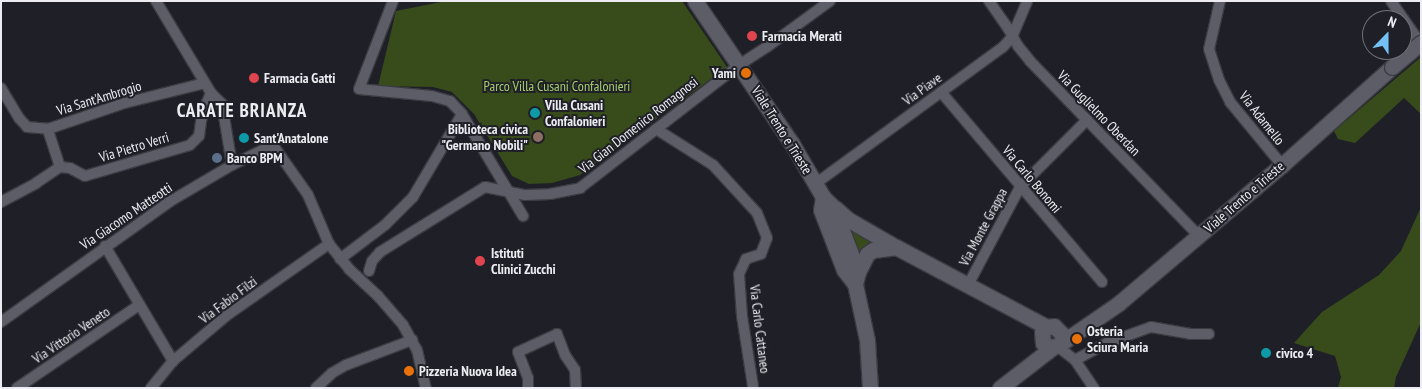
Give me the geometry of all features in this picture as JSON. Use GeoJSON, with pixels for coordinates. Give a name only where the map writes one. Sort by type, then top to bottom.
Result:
{"type":"FeatureCollection","features":[{"type":"Feature","properties":{"kind":"main road","name":"Viale Trento e Trieste"},"geometry":{"type":"LineString","coordinates":[[699,3],[791,142],[824,196],[856,278],[866,340],[870,388]]}},
{"type":"Feature","properties":{"kind":"main road","name":"Viale Trento e Trieste"},"geometry":{"type":"LineString","coordinates":[[824,196],[849,220],[896,247],[1026,315],[1051,337],[1092,320],[1119,303],[1282,165],[1421,43]]}},
{"type":"Feature","properties":{"kind":"main road"},"geometry":{"type":"LineString","coordinates":[[856,278],[867,254],[873,250],[896,247]]}},
{"type":"Feature","properties":{"kind":"main road"},"geometry":{"type":"LineString","coordinates":[[1000,388],[1020,371],[1051,337]]}},
{"type":"Feature","properties":{"kind":"street"},"geometry":{"type":"LineString","coordinates":[[156,1],[211,93],[222,104],[232,165]]}},
{"type":"Feature","properties":{"kind":"street"},"geometry":{"type":"LineString","coordinates":[[393,1],[359,89],[432,96],[450,101],[462,114],[523,216]]}},
{"type":"Feature","properties":{"kind":"street","name":"Via Gian Domenico Romagnosi"},"geometry":{"type":"LineString","coordinates":[[368,270],[372,261],[380,252],[486,187],[525,195],[580,188],[739,65],[767,48],[830,1]]}},
{"type":"Feature","properties":{"kind":"street","name":"Via Guglielmo Oberdan"},"geometry":{"type":"LineString","coordinates":[[989,1],[1012,38],[1030,61],[1199,236]]}},
{"type":"Feature","properties":{"kind":"street"},"geometry":{"type":"LineString","coordinates":[[1012,38],[1027,1]]}},
{"type":"Feature","properties":{"kind":"street","name":"Via Adamello"},"geometry":{"type":"LineString","coordinates":[[1220,1],[1209,49],[1219,80],[1230,102],[1282,165]]}},
{"type":"Feature","properties":{"kind":"street"},"geometry":{"type":"LineString","coordinates":[[1390,1],[1421,43]]}},
{"type":"Feature","properties":{"kind":"street","name":"Via Piave"},"geometry":{"type":"LineString","coordinates":[[824,196],[941,92],[1012,38]]}},
{"type":"Feature","properties":{"kind":"street","name":"Via Sant'Ambrogio"},"geometry":{"type":"LineString","coordinates":[[60,167],[48,129],[125,103],[205,83]]}},
{"type":"Feature","properties":{"kind":"street"},"geometry":{"type":"LineString","coordinates":[[1,88],[19,118],[27,127],[48,129]]}},
{"type":"Feature","properties":{"kind":"street","name":"Via Carlo Bonomi"},"geometry":{"type":"LineString","coordinates":[[941,92],[1102,282]]}},
{"type":"Feature","properties":{"kind":"street","name":"Via Pietro Verri"},"geometry":{"type":"LineString","coordinates":[[60,167],[70,168],[85,176],[190,145],[199,136],[204,108],[211,93]]}},
{"type":"Feature","properties":{"kind":"street"},"geometry":{"type":"LineString","coordinates":[[340,259],[385,225],[413,197],[462,114]]}},
{"type":"Feature","properties":{"kind":"street","name":"Via Monte Grappa"},"geometry":{"type":"LineString","coordinates":[[968,285],[1020,187],[1088,120]]}},
{"type":"Feature","properties":{"kind":"street","name":"Via Carlo Cattaneo"},"geometry":{"type":"LineString","coordinates":[[656,129],[714,165],[757,214],[767,238],[760,254],[746,259],[739,274],[742,316],[754,386]]}},
{"type":"Feature","properties":{"kind":"street","name":"Via Giacomo Matteotti"},"geometry":{"type":"LineString","coordinates":[[1,322],[169,202],[232,165],[273,145],[308,195],[329,244]]}},
{"type":"Feature","properties":{"kind":"street"},"geometry":{"type":"LineString","coordinates":[[1,202],[36,183],[60,167]]}},
{"type":"Feature","properties":{"kind":"street"},"geometry":{"type":"LineString","coordinates":[[329,244],[349,269],[378,296],[403,325],[412,340],[420,361],[426,388]]}},
{"type":"Feature","properties":{"kind":"street","name":"Via Fabio Filzi"},"geometry":{"type":"LineString","coordinates":[[151,388],[173,361],[226,316],[329,244]]}},
{"type":"Feature","properties":{"kind":"street"},"geometry":{"type":"LineString","coordinates":[[105,246],[173,361]]}},
{"type":"Feature","properties":{"kind":"street"},"geometry":{"type":"LineString","coordinates":[[349,269],[368,270],[378,296]]}},
{"type":"Feature","properties":{"kind":"street","name":"Via Vittorio Veneto"},"geometry":{"type":"LineString","coordinates":[[17,388],[139,304]]}},
{"type":"Feature","properties":{"kind":"street"},"geometry":{"type":"LineString","coordinates":[[1075,360],[1107,343],[1151,327],[1190,334],[1209,334]]}},
{"type":"Feature","properties":{"kind":"street"},"geometry":{"type":"LineString","coordinates":[[528,388],[528,378],[518,352],[557,334],[565,355],[575,370],[576,388]]}},
{"type":"Feature","properties":{"kind":"street"},"geometry":{"type":"LineString","coordinates":[[1051,337],[1075,360],[1094,388]]}},
{"type":"Feature","properties":{"kind":"street"},"geometry":{"type":"LineString","coordinates":[[316,388],[332,373],[346,365],[412,340]]}},
{"type":"Feature","properties":{"kind":"green space","name":"Parco Villa Cusani Confalonieri"},"geometry":{"type":"Polygon","coordinates":[[[446,1],[682,1],[727,67],[580,175],[552,183],[529,184],[512,176],[474,114],[452,92],[433,87],[378,86],[396,11],[446,1]]]}},
{"type":"Feature","properties":{"kind":"green space"},"geometry":{"type":"Polygon","coordinates":[[[1421,57],[1421,114],[1404,98],[1355,143],[1338,139],[1334,131],[1421,57]]]}},
{"type":"Feature","properties":{"kind":"green space"},"geometry":{"type":"Polygon","coordinates":[[[1421,207],[1421,322],[1396,377],[1394,388],[1338,388],[1341,377],[1335,356],[1294,343],[1322,312],[1379,275],[1401,251],[1421,207]]]}},
{"type":"Feature","properties":{"kind":"green space"},"geometry":{"type":"Polygon","coordinates":[[[846,226],[877,240],[857,256],[846,226]]]}},
{"type":"Feature","properties":{"kind":"place","name":"Farmacia Merati"},"geometry":{"type":"Point","coordinates":[752,36]}},
{"type":"Feature","properties":{"kind":"place","name":"Yami"},"geometry":{"type":"Point","coordinates":[746,73]}},
{"type":"Feature","properties":{"kind":"place","name":"Farmacia Gatti"},"geometry":{"type":"Point","coordinates":[254,78]}},
{"type":"Feature","properties":{"kind":"place","name":"Villa Cusani Confalonieri"},"geometry":{"type":"Point","coordinates":[535,113]}},
{"type":"Feature","properties":{"kind":"place","name":"Biblioteca civica \"Germano Nobili\""},"geometry":{"type":"Point","coordinates":[538,137]}},
{"type":"Feature","properties":{"kind":"place","name":"Sant'Anatalone"},"geometry":{"type":"Point","coordinates":[244,138]}},
{"type":"Feature","properties":{"kind":"place","name":"Banco BPM"},"geometry":{"type":"Point","coordinates":[217,158]}},
{"type":"Feature","properties":{"kind":"place","name":"Istituti Clinici Zucchi"},"geometry":{"type":"Point","coordinates":[480,261]}},
{"type":"Feature","properties":{"kind":"place","name":"Osteria Sciura Maria"},"geometry":{"type":"Point","coordinates":[1077,339]}},
{"type":"Feature","properties":{"kind":"place","name":"civico 4"},"geometry":{"type":"Point","coordinates":[1266,353]}},
{"type":"Feature","properties":{"kind":"place","name":"Pizzeria Nuova Idea"},"geometry":{"type":"Point","coordinates":[409,371]}},
{"type":"Feature","properties":{"kind":"district","name":"CARATE BRIANZA"},"geometry":{"type":"Point","coordinates":[242,111]}}]}
